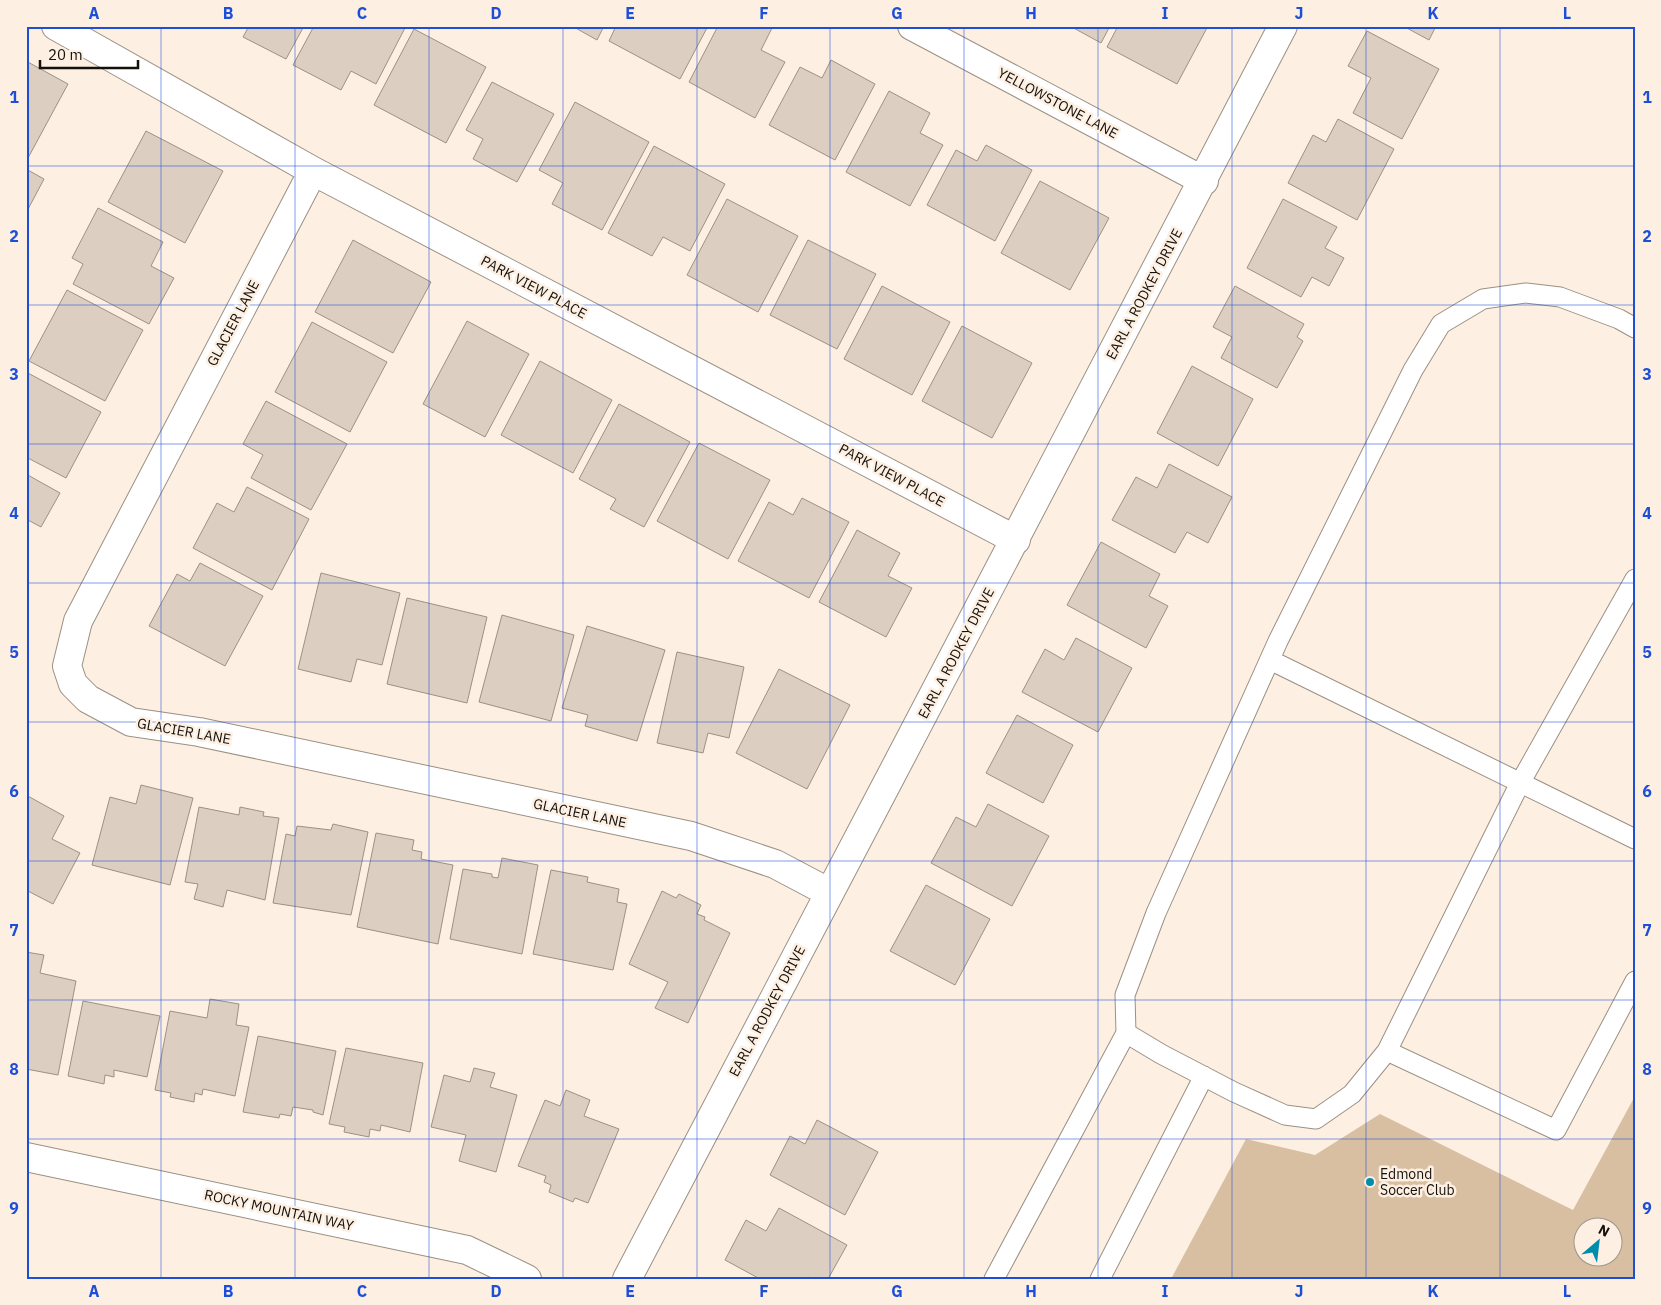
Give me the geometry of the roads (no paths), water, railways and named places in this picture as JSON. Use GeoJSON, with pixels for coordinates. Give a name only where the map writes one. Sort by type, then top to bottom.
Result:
{"type":"FeatureCollection","features":[{"type":"Feature","properties":{"kind":"street","name":"PARK VIEW PLACE"},"geometry":{"type":"LineString","coordinates":[[56,26],[313,171],[1016,540]]}},
{"type":"Feature","properties":{"kind":"street","name":"YELLOWSTONE LANE"},"geometry":{"type":"LineString","coordinates":[[912,26],[1204,181]]}},
{"type":"Feature","properties":{"kind":"street","name":"EARL A RODKEY DRIVE"},"geometry":{"type":"LineString","coordinates":[[627,1279],[828,892],[1016,540],[1204,181],[1283,26]]}},
{"type":"Feature","properties":{"kind":"street","name":"GLACIER LANE"},"geometry":{"type":"LineString","coordinates":[[313,171],[78,621],[66,666],[73,684],[88,699],[131,722],[199,732],[691,836],[775,864],[828,892]]}},
{"type":"Feature","properties":{"kind":"street","name":"ROCKY MOUNTAIN WAY"},"geometry":{"type":"LineString","coordinates":[[26,1157],[467,1250],[527,1279]]}},
{"type":"Feature","properties":{"kind":"lane"},"geometry":{"type":"LineString","coordinates":[[994,1279],[1126,1034],[1125,994],[1156,913],[1270,660],[1414,370],[1441,324],[1483,299],[1526,293],[1560,297],[1619,319],[1635,328]]}},
{"type":"Feature","properties":{"kind":"lane"},"geometry":{"type":"LineString","coordinates":[[1126,1034],[1204,1076],[1285,1114],[1316,1119],[1352,1094],[1387,1051],[1520,784],[1635,579]]}},
{"type":"Feature","properties":{"kind":"lane"},"geometry":{"type":"LineString","coordinates":[[1270,660],[1635,839]]}},
{"type":"Feature","properties":{"kind":"lane"},"geometry":{"type":"LineString","coordinates":[[1387,1051],[1556,1130],[1635,981]]}},
{"type":"Feature","properties":{"kind":"lane"},"geometry":{"type":"LineString","coordinates":[[1100,1279],[1204,1076]]}},
{"type":"Feature","properties":{"kind":"place","name":"Edmond Soccer Club"},"geometry":{"type":"Point","coordinates":[1370,1182]}}]}
